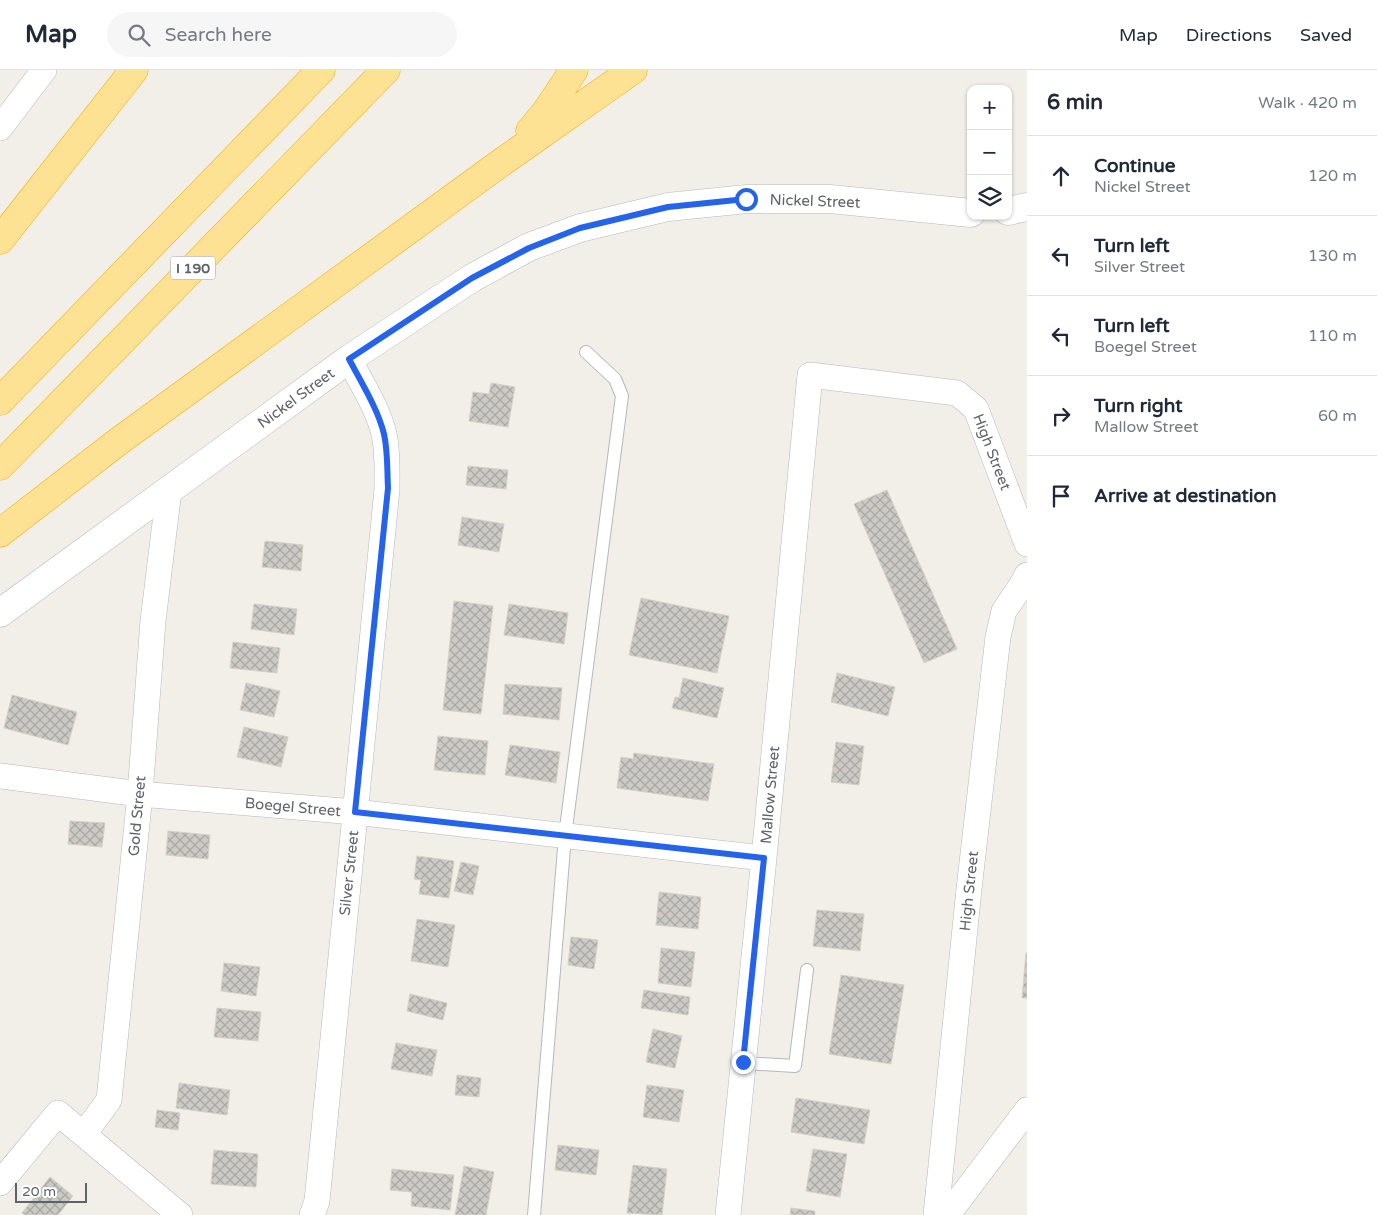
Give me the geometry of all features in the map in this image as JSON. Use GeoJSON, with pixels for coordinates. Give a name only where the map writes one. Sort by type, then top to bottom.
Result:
{"type":"FeatureCollection","features":[{"type":"Feature","properties":{"kind":"highway"},"geometry":{"type":"LineString","coordinates":[[0,240],[134,70]]}},
{"type":"Feature","properties":{"kind":"highway","name":"I 190"},"geometry":{"type":"LineString","coordinates":[[0,401],[321,70]]}},
{"type":"Feature","properties":{"kind":"highway","name":"I 190"},"geometry":{"type":"LineString","coordinates":[[0,466],[386,70]]}},
{"type":"Feature","properties":{"kind":"highway"},"geometry":{"type":"LineString","coordinates":[[502,162],[545,113],[574,70]]}},
{"type":"Feature","properties":{"kind":"highway"},"geometry":{"type":"LineString","coordinates":[[0,533],[120,441],[502,162],[633,70]]}},
{"type":"Feature","properties":{"kind":"main road","name":"Nickel Street"},"geometry":{"type":"LineString","coordinates":[[0,613],[349,359],[472,278],[529,248],[580,228],[668,207],[746,199],[830,199],[967,213]]}},
{"type":"Feature","properties":{"kind":"main road"},"geometry":{"type":"LineString","coordinates":[[1012,210],[1027,207]]}},
{"type":"Feature","properties":{"kind":"street"},"geometry":{"type":"LineString","coordinates":[[0,128],[44,70]]}},
{"type":"Feature","properties":{"kind":"street","name":"Silver Street"},"geometry":{"type":"LineString","coordinates":[[312,1215],[317,1201],[388,488],[383,432],[371,402],[349,359]]}},
{"type":"Feature","properties":{"kind":"street","name":"High Street"},"geometry":{"type":"LineString","coordinates":[[810,375],[957,393],[976,409],[1027,544]]}},
{"type":"Feature","properties":{"kind":"street","name":"Mallow Street"},"geometry":{"type":"LineString","coordinates":[[728,1215],[810,375]]}},
{"type":"Feature","properties":{"kind":"street","name":"Gold Street"},"geometry":{"type":"LineString","coordinates":[[84,1134],[109,1100],[140,794],[153,621],[169,490]]}},
{"type":"Feature","properties":{"kind":"street","name":"High Street"},"geometry":{"type":"LineString","coordinates":[[936,1215],[968,889],[998,637],[1004,610],[1027,575]]}},
{"type":"Feature","properties":{"kind":"street","name":"Boegel Street"},"geometry":{"type":"LineString","coordinates":[[0,776],[140,794],[355,812],[764,858]]}},
{"type":"Feature","properties":{"kind":"street"},"geometry":{"type":"LineString","coordinates":[[944,1215],[952,1209],[1027,1110]]}},
{"type":"Feature","properties":{"kind":"street"},"geometry":{"type":"LineString","coordinates":[[0,1183],[58,1113],[180,1215]]}},
{"type":"Feature","properties":{"kind":"lane"},"geometry":{"type":"LineString","coordinates":[[534,1215],[565,836],[622,396],[614,379],[586,352]]}},
{"type":"Feature","properties":{"kind":"lane"},"geometry":{"type":"LineString","coordinates":[[743,1062],[796,1066],[807,970]]}},
{"type":"Feature","properties":{"kind":"building"},"geometry":{"type":"Polygon","coordinates":[[[491,383],[515,387],[508,427],[469,421],[473,392],[489,394],[491,383]]]}},
{"type":"Feature","properties":{"kind":"building"},"geometry":{"type":"Polygon","coordinates":[[[468,466],[508,470],[506,489],[466,485],[468,466]]]}},
{"type":"Feature","properties":{"kind":"building"},"geometry":{"type":"Polygon","coordinates":[[[887,490],[957,649],[924,663],[854,504],[887,490]]]}},
{"type":"Feature","properties":{"kind":"building"},"geometry":{"type":"Polygon","coordinates":[[[462,517],[504,524],[499,552],[458,545],[462,517]]]}},
{"type":"Feature","properties":{"kind":"building"},"geometry":{"type":"Polygon","coordinates":[[[265,541],[303,545],[301,571],[262,567],[265,541]]]}},
{"type":"Feature","properties":{"kind":"building"},"geometry":{"type":"Polygon","coordinates":[[[641,598],[729,616],[717,673],[629,655],[641,598]]]}},
{"type":"Feature","properties":{"kind":"building"},"geometry":{"type":"Polygon","coordinates":[[[454,601],[493,606],[481,714],[443,710],[454,601]]]}},
{"type":"Feature","properties":{"kind":"building"},"geometry":{"type":"Polygon","coordinates":[[[254,604],[297,609],[294,635],[251,629],[254,604]]]}},
{"type":"Feature","properties":{"kind":"building"},"geometry":{"type":"Polygon","coordinates":[[[509,604],[568,613],[564,644],[504,635],[509,604]]]}},
{"type":"Feature","properties":{"kind":"building"},"geometry":{"type":"Polygon","coordinates":[[[233,642],[280,648],[277,673],[230,668],[233,642]]]}},
{"type":"Feature","properties":{"kind":"building"},"geometry":{"type":"Polygon","coordinates":[[[837,673],[895,687],[888,716],[831,702],[837,673]]]}},
{"type":"Feature","properties":{"kind":"building"},"geometry":{"type":"Polygon","coordinates":[[[683,678],[724,688],[717,718],[672,708],[675,697],[679,698],[683,678]]]}},
{"type":"Feature","properties":{"kind":"building"},"geometry":{"type":"Polygon","coordinates":[[[246,683],[280,691],[274,717],[240,710],[246,683]]]}},
{"type":"Feature","properties":{"kind":"building"},"geometry":{"type":"Polygon","coordinates":[[[505,684],[562,688],[559,720],[503,714],[505,684]]]}},
{"type":"Feature","properties":{"kind":"building"},"geometry":{"type":"Polygon","coordinates":[[[12,695],[77,712],[68,745],[4,728],[12,695]]]}},
{"type":"Feature","properties":{"kind":"building"},"geometry":{"type":"Polygon","coordinates":[[[244,727],[288,737],[281,767],[237,757],[244,727]]]}},
{"type":"Feature","properties":{"kind":"building"},"geometry":{"type":"Polygon","coordinates":[[[438,736],[488,741],[485,775],[434,770],[438,736]]]}},
{"type":"Feature","properties":{"kind":"building"},"geometry":{"type":"Polygon","coordinates":[[[836,742],[864,746],[859,785],[831,782],[836,742]]]}},
{"type":"Feature","properties":{"kind":"building"},"geometry":{"type":"Polygon","coordinates":[[[510,745],[560,752],[556,783],[505,775],[510,745]]]}},
{"type":"Feature","properties":{"kind":"building"},"geometry":{"type":"Polygon","coordinates":[[[634,753],[714,764],[708,801],[617,788],[621,757],[633,759],[634,753]]]}},
{"type":"Feature","properties":{"kind":"building"},"geometry":{"type":"Polygon","coordinates":[[[70,821],[105,823],[102,847],[68,844],[70,821]]]}},
{"type":"Feature","properties":{"kind":"building"},"geometry":{"type":"Polygon","coordinates":[[[168,831],[210,835],[208,859],[166,855],[168,831]]]}},
{"type":"Feature","properties":{"kind":"building"},"geometry":{"type":"Polygon","coordinates":[[[417,856],[454,861],[449,898],[419,894],[421,880],[414,879],[417,856]]]}},
{"type":"Feature","properties":{"kind":"building"},"geometry":{"type":"Polygon","coordinates":[[[461,862],[479,866],[473,895],[454,891],[461,862]]]}},
{"type":"Feature","properties":{"kind":"building"},"geometry":{"type":"Polygon","coordinates":[[[659,892],[701,897],[698,929],[656,925],[659,892]]]}},
{"type":"Feature","properties":{"kind":"building"},"geometry":{"type":"Polygon","coordinates":[[[817,910],[864,914],[860,951],[813,946],[817,910]]]}},
{"type":"Feature","properties":{"kind":"building"},"geometry":{"type":"Polygon","coordinates":[[[417,919],[455,925],[448,967],[411,961],[417,919]]]}},
{"type":"Feature","properties":{"kind":"building"},"geometry":{"type":"Polygon","coordinates":[[[571,937],[598,940],[594,969],[568,965],[571,937]]]}},
{"type":"Feature","properties":{"kind":"building"},"geometry":{"type":"Polygon","coordinates":[[[661,948],[695,952],[691,987],[658,983],[661,948]]]}},
{"type":"Feature","properties":{"kind":"building"},"geometry":{"type":"Polygon","coordinates":[[[1026,953],[1027,998],[1022,998],[1026,953]]]}},
{"type":"Feature","properties":{"kind":"building"},"geometry":{"type":"Polygon","coordinates":[[[224,963],[260,967],[256,996],[221,991],[224,963]]]}},
{"type":"Feature","properties":{"kind":"building"},"geometry":{"type":"Polygon","coordinates":[[[841,975],[904,985],[891,1064],[829,1054],[841,975]]]}},
{"type":"Feature","properties":{"kind":"building"},"geometry":{"type":"Polygon","coordinates":[[[644,990],[690,997],[688,1015],[641,1008],[644,990]]]}},
{"type":"Feature","properties":{"kind":"building"},"geometry":{"type":"Polygon","coordinates":[[[410,994],[447,1003],[443,1020],[407,1011],[410,994]]]}},
{"type":"Feature","properties":{"kind":"building"},"geometry":{"type":"Polygon","coordinates":[[[217,1008],[261,1012],[258,1041],[214,1037],[217,1008]]]}},
{"type":"Feature","properties":{"kind":"building"},"geometry":{"type":"Polygon","coordinates":[[[653,1029],[682,1036],[675,1068],[646,1062],[653,1029]]]}},
{"type":"Feature","properties":{"kind":"building"},"geometry":{"type":"Polygon","coordinates":[[[396,1043],[437,1050],[432,1076],[391,1069],[396,1043]]]}},
{"type":"Feature","properties":{"kind":"building"},"geometry":{"type":"Polygon","coordinates":[[[457,1075],[481,1078],[479,1097],[455,1095],[457,1075]]]}},
{"type":"Feature","properties":{"kind":"building"},"geometry":{"type":"Polygon","coordinates":[[[179,1083],[230,1090],[227,1115],[176,1108],[179,1083]]]}},
{"type":"Feature","properties":{"kind":"building"},"geometry":{"type":"Polygon","coordinates":[[[647,1085],[684,1090],[679,1122],[643,1117],[647,1085]]]}},
{"type":"Feature","properties":{"kind":"building"},"geometry":{"type":"Polygon","coordinates":[[[796,1098],[870,1110],[864,1144],[791,1132],[796,1098]]]}},
{"type":"Feature","properties":{"kind":"building"},"geometry":{"type":"Polygon","coordinates":[[[157,1110],[180,1113],[178,1130],[155,1127],[157,1110]]]}},
{"type":"Feature","properties":{"kind":"building"},"geometry":{"type":"Polygon","coordinates":[[[558,1145],[599,1150],[596,1175],[555,1170],[558,1145]]]}},
{"type":"Feature","properties":{"kind":"building"},"geometry":{"type":"Polygon","coordinates":[[[813,1149],[847,1154],[840,1197],[806,1191],[813,1149]]]}},
{"type":"Feature","properties":{"kind":"building"},"geometry":{"type":"Polygon","coordinates":[[[214,1150],[258,1154],[256,1187],[211,1184],[214,1150]]]}},
{"type":"Feature","properties":{"kind":"building"},"geometry":{"type":"Polygon","coordinates":[[[633,1165],[667,1169],[662,1215],[627,1213],[633,1165]]]}},
{"type":"Feature","properties":{"kind":"building"},"geometry":{"type":"Polygon","coordinates":[[[464,1166],[494,1172],[486,1215],[455,1215],[464,1166]]]}},
{"type":"Feature","properties":{"kind":"building"},"geometry":{"type":"Polygon","coordinates":[[[392,1169],[454,1175],[450,1210],[411,1206],[412,1192],[390,1190],[392,1169]]]}},
{"type":"Feature","properties":{"kind":"building"},"geometry":{"type":"Polygon","coordinates":[[[50,1177],[73,1196],[58,1215],[25,1215],[22,1213],[50,1177]]]}},
{"type":"Feature","properties":{"kind":"building"},"geometry":{"type":"Polygon","coordinates":[[[791,1208],[815,1211],[815,1215],[790,1215],[791,1208]]]}},
{"type":"Feature","properties":{"kind":"route"},"geometry":{"type":"LineString","coordinates":[[743,1062],[764,858],[355,812],[388,488],[383,432],[371,402],[349,359],[472,278],[529,248],[580,228],[668,207],[746,199]]}}]}
